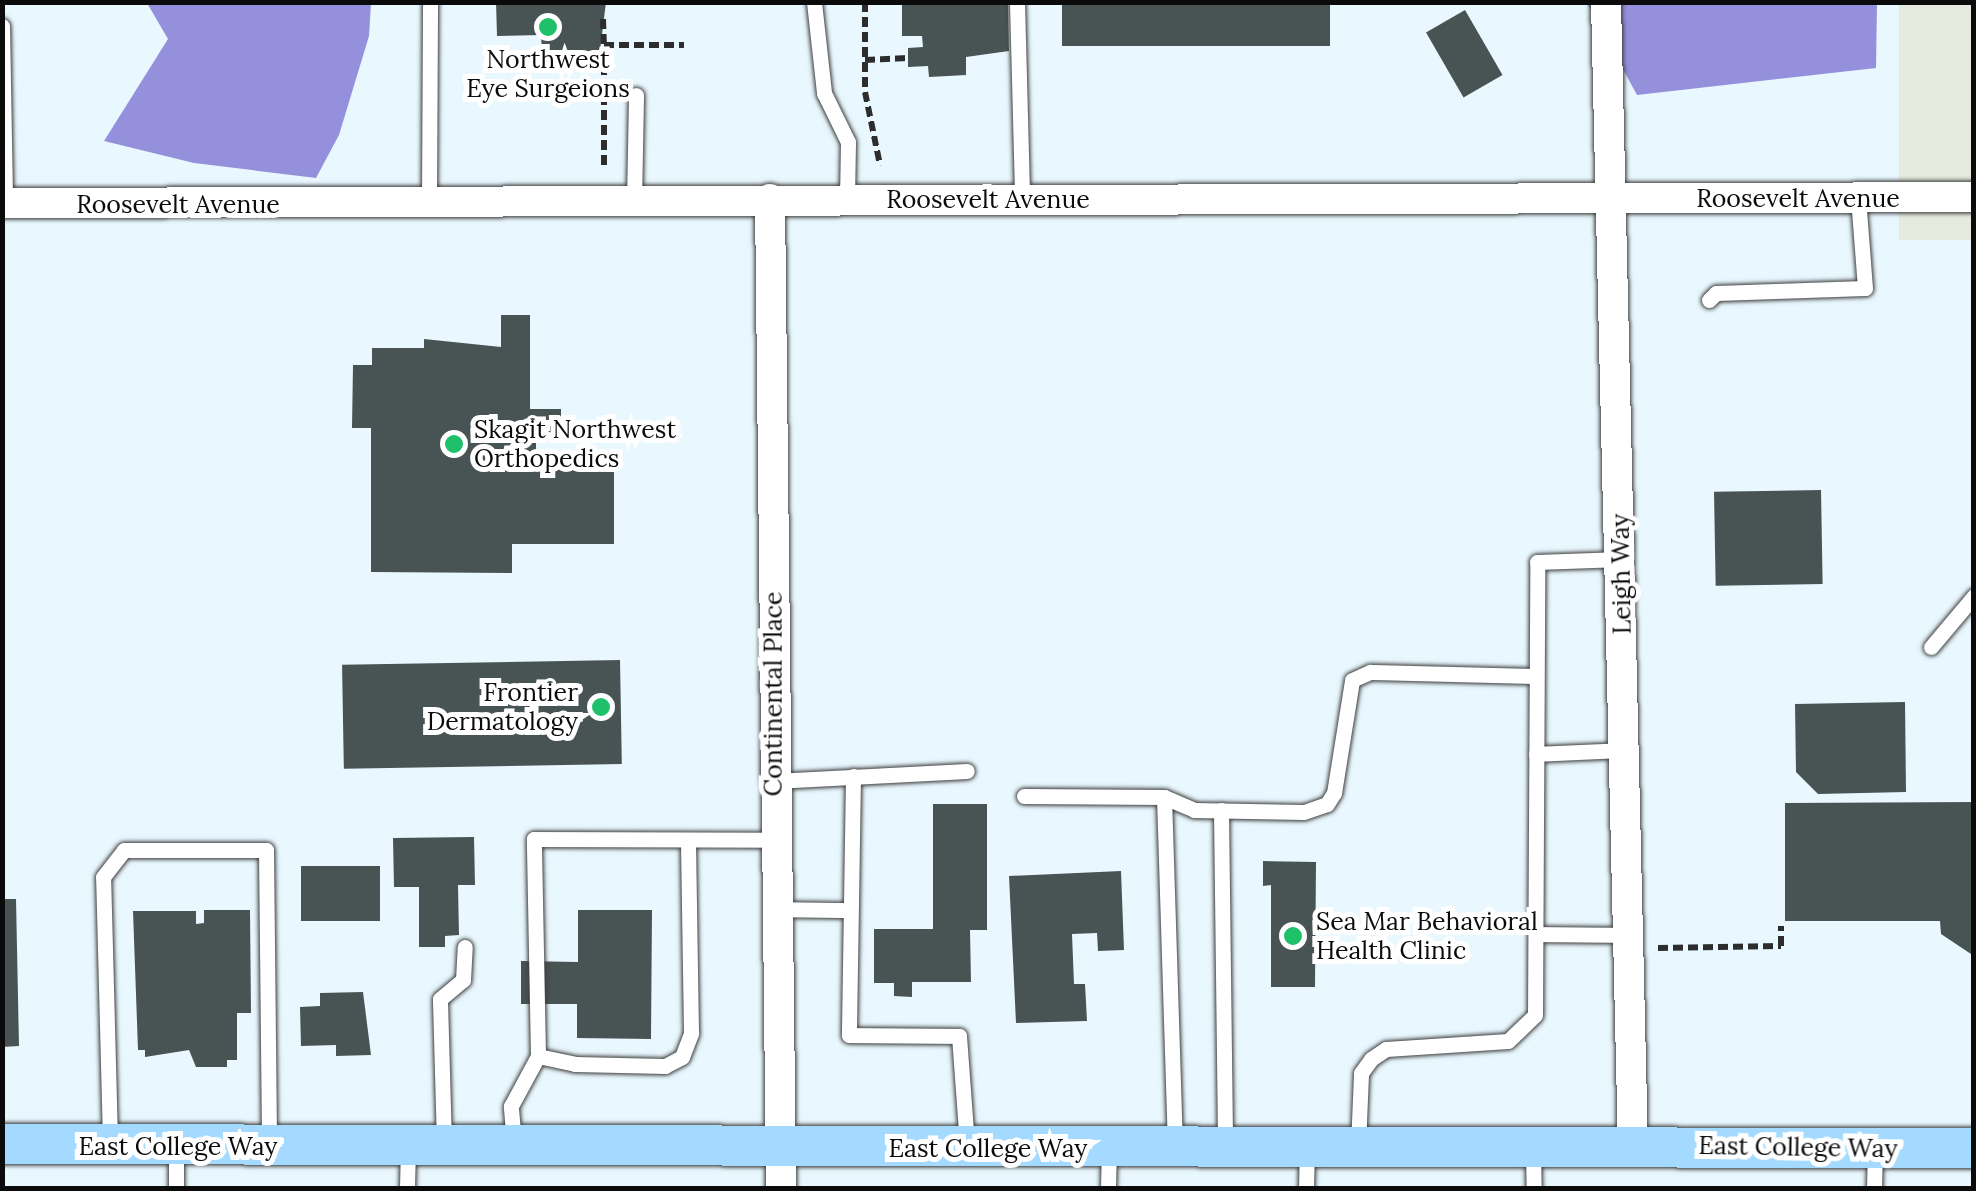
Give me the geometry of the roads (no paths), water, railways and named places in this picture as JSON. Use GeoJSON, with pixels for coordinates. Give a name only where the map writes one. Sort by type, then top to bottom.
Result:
{"type":"FeatureCollection","features":[{"type":"Feature","properties":{"kind":"main road","name":"East College Way"},"geometry":{"type":"LineString","coordinates":[[2,1144],[515,1148],[780,1170],[967,1148],[1974,1148]]}},
{"type":"Feature","properties":{"kind":"street","name":"Leigh Way"},"geometry":{"type":"LineString","coordinates":[[1606,2],[1625,750],[1643,942],[1634,1145]]}},
{"type":"Feature","properties":{"kind":"street","name":"Roosevelt Avenue"},"geometry":{"type":"LineString","coordinates":[[4,203],[1974,196]]}},
{"type":"Feature","properties":{"kind":"street","name":"Continental Place"},"geometry":{"type":"LineString","coordinates":[[770,199],[780,1170]]}},
{"type":"Feature","properties":{"kind":"lane"},"geometry":{"type":"LineString","coordinates":[[429,203],[430,2]]}},
{"type":"Feature","properties":{"kind":"lane"},"geometry":{"type":"LineString","coordinates":[[814,2],[824,93],[848,142],[848,199]]}},
{"type":"Feature","properties":{"kind":"lane"},"geometry":{"type":"LineString","coordinates":[[1017,2],[1022,198]]}},
{"type":"Feature","properties":{"kind":"lane"},"geometry":{"type":"LineString","coordinates":[[2,26],[4,203]]}},
{"type":"Feature","properties":{"kind":"lane"},"geometry":{"type":"LineString","coordinates":[[634,201],[636,96]]}},
{"type":"Feature","properties":{"kind":"lane"},"geometry":{"type":"LineString","coordinates":[[1709,300],[1716,293],[1865,288],[1858,198]]}},
{"type":"Feature","properties":{"kind":"lane"},"geometry":{"type":"LineString","coordinates":[[1358,1146],[1361,1073],[1371,1059],[1386,1049],[1508,1041],[1535,1016],[1537,562],[1621,559]]}},
{"type":"Feature","properties":{"kind":"lane"},"geometry":{"type":"LineString","coordinates":[[1931,647],[1974,596]]}},
{"type":"Feature","properties":{"kind":"lane"},"geometry":{"type":"LineString","coordinates":[[1024,796],[1164,797],[1194,810],[1304,812],[1327,804],[1334,793],[1345,695],[1352,680],[1370,672],[1536,676]]}},
{"type":"Feature","properties":{"kind":"lane"},"geometry":{"type":"LineString","coordinates":[[1536,754],[1625,750]]}},
{"type":"Feature","properties":{"kind":"lane"},"geometry":{"type":"LineString","coordinates":[[774,781],[967,772]]}},
{"type":"Feature","properties":{"kind":"lane"},"geometry":{"type":"LineString","coordinates":[[853,776],[849,1035],[958,1036],[967,1148]]}},
{"type":"Feature","properties":{"kind":"lane"},"geometry":{"type":"LineString","coordinates":[[1164,797],[1176,1148]]}},
{"type":"Feature","properties":{"kind":"lane"},"geometry":{"type":"LineString","coordinates":[[1221,810],[1225,1147]]}},
{"type":"Feature","properties":{"kind":"lane"},"geometry":{"type":"LineString","coordinates":[[515,1148],[511,1106],[538,1056],[534,839],[774,840]]}},
{"type":"Feature","properties":{"kind":"lane"},"geometry":{"type":"LineString","coordinates":[[538,1056],[552,1054],[575,1064],[665,1066],[682,1056],[691,1033],[688,840]]}},
{"type":"Feature","properties":{"kind":"lane"},"geometry":{"type":"LineString","coordinates":[[110,1145],[103,876],[124,850],[266,850],[269,1146]]}},
{"type":"Feature","properties":{"kind":"lane"},"geometry":{"type":"LineString","coordinates":[[775,909],[850,910]]}},
{"type":"Feature","properties":{"kind":"lane"},"geometry":{"type":"LineString","coordinates":[[1536,934],[1643,942]]}},
{"type":"Feature","properties":{"kind":"lane"},"geometry":{"type":"LineString","coordinates":[[407,1188],[426,1148],[440,999],[464,980],[465,947]]}},
{"type":"Feature","properties":{"kind":"lane"},"geometry":{"type":"LineString","coordinates":[[1533,1145],[1534,1188]]}},
{"type":"Feature","properties":{"kind":"lane"},"geometry":{"type":"LineString","coordinates":[[176,1146],[176,1188]]}},
{"type":"Feature","properties":{"kind":"lane"},"geometry":{"type":"LineString","coordinates":[[1306,1188],[1307,1147]]}},
{"type":"Feature","properties":{"kind":"lane"},"geometry":{"type":"LineString","coordinates":[[1108,1188],[1109,1148]]}},
{"type":"Feature","properties":{"kind":"lane"},"geometry":{"type":"LineString","coordinates":[[1874,1148],[1874,1188]]}},
{"type":"Feature","properties":{"kind":"place","name":"Northwest Eye Surgeions"},"geometry":{"type":"Point","coordinates":[548,27]}},
{"type":"Feature","properties":{"kind":"place","name":"Skagit Northwest Orthopedics"},"geometry":{"type":"Point","coordinates":[454,444]}},
{"type":"Feature","properties":{"kind":"place","name":"Frontier Dermatology"},"geometry":{"type":"Point","coordinates":[601,707]}},
{"type":"Feature","properties":{"kind":"place","name":"Sea Mar Behavioral Health Clinic"},"geometry":{"type":"Point","coordinates":[1293,936]}}]}
